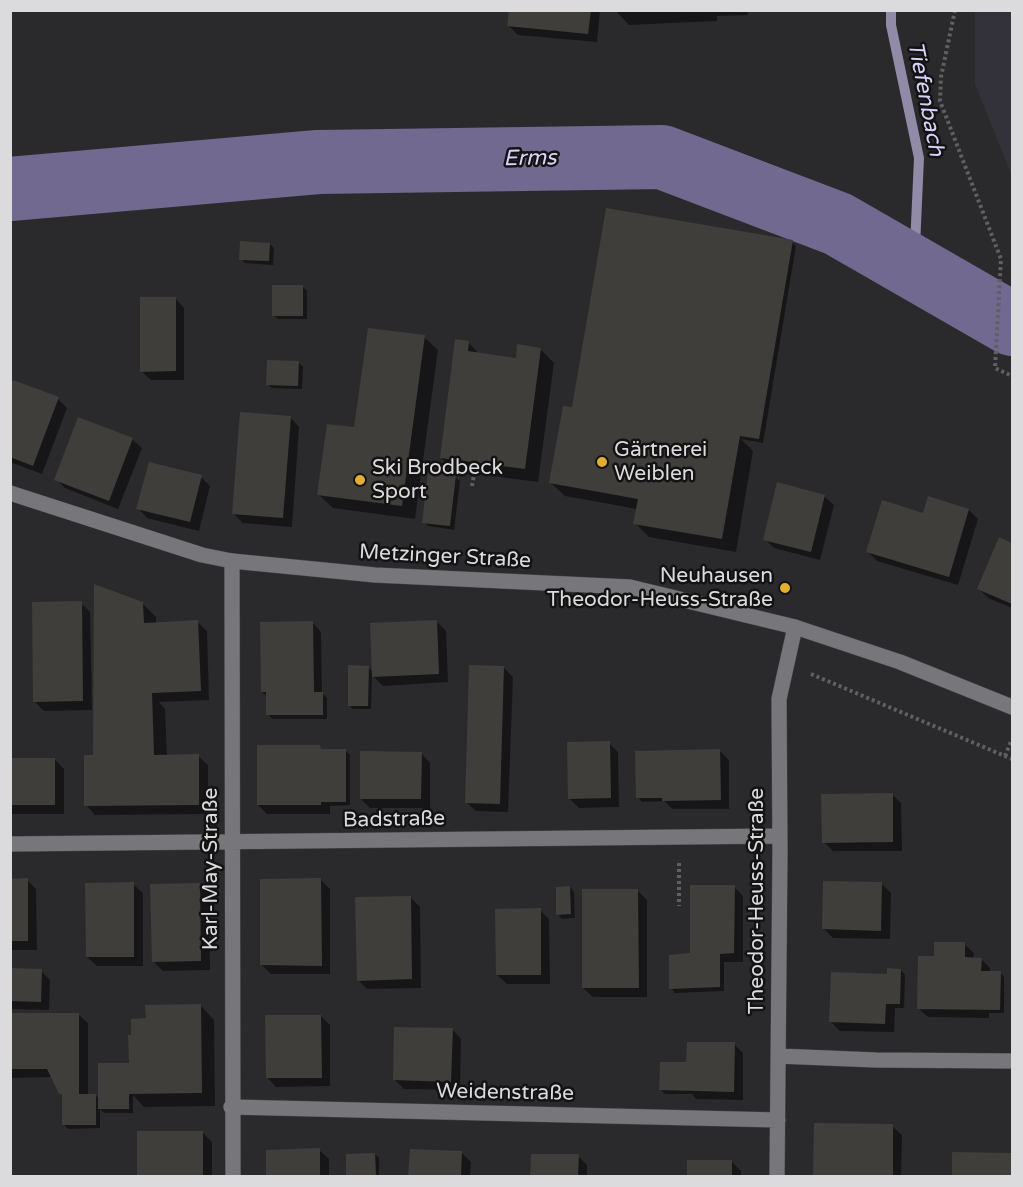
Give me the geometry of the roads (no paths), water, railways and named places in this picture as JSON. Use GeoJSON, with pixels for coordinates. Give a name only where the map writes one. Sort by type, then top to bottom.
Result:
{"type":"FeatureCollection","features":[{"type":"Feature","properties":{"kind":"street","name":"Metzinger Straße"},"geometry":{"type":"LineString","coordinates":[[10,493],[202,555],[232,561],[375,575],[630,587],[795,627],[900,662],[1012,707]]}},
{"type":"Feature","properties":{"kind":"street","name":"Karl-May-Straße"},"geometry":{"type":"LineString","coordinates":[[232,561],[231,1107],[233,1176]]}},
{"type":"Feature","properties":{"kind":"street","name":"Theodor-Heuss-Straße"},"geometry":{"type":"LineString","coordinates":[[777,1176],[779,699],[795,627]]}},
{"type":"Feature","properties":{"kind":"street","name":"Badstraße"},"geometry":{"type":"LineString","coordinates":[[10,844],[779,836]]}},
{"type":"Feature","properties":{"kind":"street"},"geometry":{"type":"LineString","coordinates":[[777,1056],[876,1060],[1012,1061]]}},
{"type":"Feature","properties":{"kind":"street","name":"Weidenstraße"},"geometry":{"type":"LineString","coordinates":[[231,1107],[778,1120]]}},
{"type":"Feature","properties":{"kind":"waterway","name":"Tiefenbach"},"geometry":{"type":"LineString","coordinates":[[891,10],[891,25],[919,158],[914,268]]}},
{"type":"Feature","properties":{"kind":"waterway","name":"Erms"},"geometry":{"type":"LineString","coordinates":[[10,189],[318,162],[662,157],[838,224],[1012,324]]}},
{"type":"Feature","properties":{"kind":"place","name":"Gärtnerei Weiblen"},"geometry":{"type":"Point","coordinates":[602,462]}},
{"type":"Feature","properties":{"kind":"place","name":"Ski Brodbeck Sport"},"geometry":{"type":"Point","coordinates":[360,480]}},
{"type":"Feature","properties":{"kind":"place","name":"Neuhausen Theodor-Heuss-Straße"},"geometry":{"type":"Point","coordinates":[785,588]}}]}
